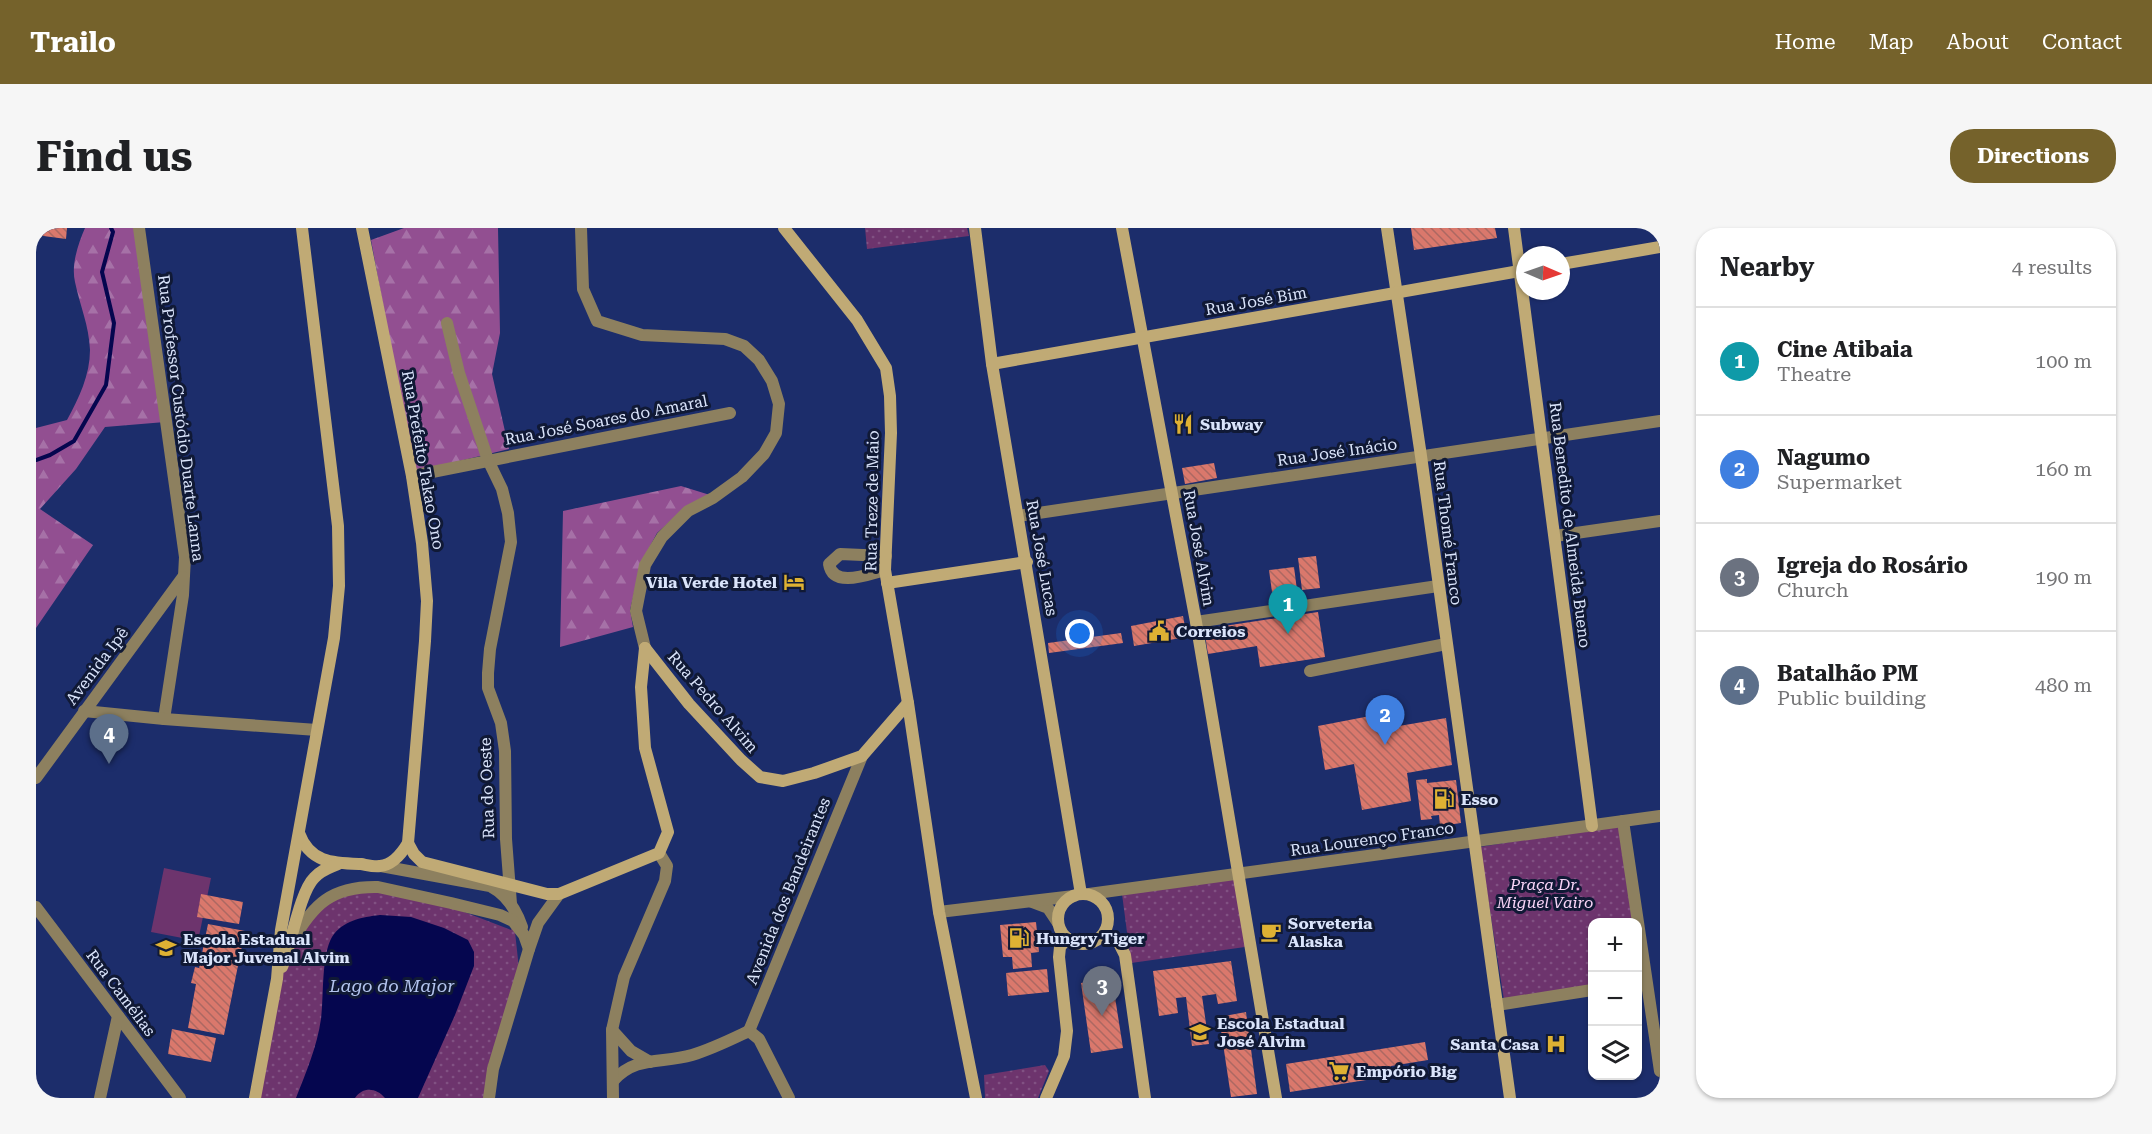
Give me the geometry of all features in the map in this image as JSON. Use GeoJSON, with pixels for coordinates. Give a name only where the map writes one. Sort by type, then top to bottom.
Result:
{"type":"FeatureCollection","features":[{"type":"Feature","properties":{"kind":"main road"},"geometry":{"type":"LineString","coordinates":[[255,1098],[277,979],[281,930],[335,628],[339,586],[338,536],[302,228]]}},
{"type":"Feature","properties":{"kind":"main road","name":"Rua Prefeito Takao Ono"},"geometry":{"type":"LineString","coordinates":[[362,228],[412,476],[422,543],[427,601],[408,843]]}},
{"type":"Feature","properties":{"kind":"main road","name":"Rua Treze de Maio"},"geometry":{"type":"LineString","coordinates":[[784,228],[857,320],[886,368],[890,396],[891,434],[886,576],[908,703],[939,912],[976,1098]]}},
{"type":"Feature","properties":{"kind":"main road","name":"Rua José Lucas"},"geometry":{"type":"LineString","coordinates":[[975,228],[992,364],[1081,895]]}},
{"type":"Feature","properties":{"kind":"main road","name":"Rua José Alvim"},"geometry":{"type":"LineString","coordinates":[[1122,228],[1196,622],[1276,1098]]}},
{"type":"Feature","properties":{"kind":"main road","name":"Rua Thomé Franco"},"geometry":{"type":"LineString","coordinates":[[1387,228],[1510,1098]]}},
{"type":"Feature","properties":{"kind":"main road","name":"Rua Benedito de Almeida Bueno"},"geometry":{"type":"LineString","coordinates":[[1514,228],[1517,246]]}},
{"type":"Feature","properties":{"kind":"main road"},"geometry":{"type":"LineString","coordinates":[[1570,262],[1660,246]]}},
{"type":"Feature","properties":{"kind":"main road","name":"Rua José Bim"},"geometry":{"type":"LineString","coordinates":[[992,364],[1516,272]]}},
{"type":"Feature","properties":{"kind":"main road","name":"Rua Benedito de Almeida Bueno"},"geometry":{"type":"LineString","coordinates":[[1525,300],[1592,826]]}},
{"type":"Feature","properties":{"kind":"main road"},"geometry":{"type":"LineString","coordinates":[[886,576],[1027,562]]}},
{"type":"Feature","properties":{"kind":"main road"},"geometry":{"type":"LineString","coordinates":[[408,843],[422,862],[508,883],[533,892],[559,894],[659,853],[668,832],[645,748],[641,687],[645,648]]}},
{"type":"Feature","properties":{"kind":"main road","name":"Rua Pedro Alvim"},"geometry":{"type":"LineString","coordinates":[[645,648],[689,704],[760,777],[783,781],[862,756]]}},
{"type":"Feature","properties":{"kind":"main road","name":"Avenida dos Bandeirantes"},"geometry":{"type":"LineString","coordinates":[[862,756],[908,703]]}},
{"type":"Feature","properties":{"kind":"main road"},"geometry":{"type":"LineString","coordinates":[[298,832],[303,846],[313,855],[340,864],[381,867],[402,854],[408,843]]}},
{"type":"Feature","properties":{"kind":"main road"},"geometry":{"type":"LineString","coordinates":[[277,979],[289,949],[304,892],[312,879],[323,870],[340,864]]}},
{"type":"Feature","properties":{"kind":"main road"},"geometry":{"type":"LineString","coordinates":[[1081,895],[1097,897],[1107,909],[1109,917],[1105,933],[1099,939],[1083,945],[1067,938],[1059,923],[1061,907],[1081,895]]}},
{"type":"Feature","properties":{"kind":"main road"},"geometry":{"type":"LineString","coordinates":[[1105,933],[1118,941],[1125,955],[1145,1098]]}},
{"type":"Feature","properties":{"kind":"main road"},"geometry":{"type":"LineString","coordinates":[[1047,1098],[1064,1056],[1067,1031],[1059,957],[1060,947],[1067,938]]}},
{"type":"Feature","properties":{"kind":"street","name":"Rua Professor Custódio Duarte Lanna"},"geometry":{"type":"LineString","coordinates":[[140,228],[185,557],[185,574],[164,719]]}},
{"type":"Feature","properties":{"kind":"street"},"geometry":{"type":"LineString","coordinates":[[581,228],[583,290],[597,321],[642,335],[715,338],[744,346],[759,360],[768,374],[779,404],[776,433],[764,454],[742,477],[713,498],[688,512],[662,537],[645,565],[636,611],[645,648]]}},
{"type":"Feature","properties":{"kind":"street","name":"Rua do Oeste"},"geometry":{"type":"LineString","coordinates":[[447,323],[459,373],[488,460],[502,489],[508,513],[511,542],[490,649],[488,688],[501,723],[505,751],[508,883],[511,904]]}},
{"type":"Feature","properties":{"kind":"street","name":"Rua José Soares do Amaral"},"geometry":{"type":"LineString","coordinates":[[412,476],[730,413]]}},
{"type":"Feature","properties":{"kind":"street","name":"Rua José Inácio"},"geometry":{"type":"LineString","coordinates":[[1018,516],[1660,421]]}},
{"type":"Feature","properties":{"kind":"street"},"geometry":{"type":"LineString","coordinates":[[1555,536],[1660,521]]}},
{"type":"Feature","properties":{"kind":"street"},"geometry":{"type":"LineString","coordinates":[[886,556],[840,554],[829,564],[834,575],[845,579],[886,576]]}},
{"type":"Feature","properties":{"kind":"street","name":"Avenida Ipê"},"geometry":{"type":"LineString","coordinates":[[36,778],[185,574]]}},
{"type":"Feature","properties":{"kind":"street"},"geometry":{"type":"LineString","coordinates":[[1196,622],[1438,586]]}},
{"type":"Feature","properties":{"kind":"street"},"geometry":{"type":"LineString","coordinates":[[1310,671],[1446,644]]}},
{"type":"Feature","properties":{"kind":"street"},"geometry":{"type":"LineString","coordinates":[[84,711],[317,730]]}},
{"type":"Feature","properties":{"kind":"street","name":"Avenida dos Bandeirantes"},"geometry":{"type":"LineString","coordinates":[[749,1031],[862,756]]}},
{"type":"Feature","properties":{"kind":"street","name":"Rua Lourenço Franco"},"geometry":{"type":"LineString","coordinates":[[939,912],[1081,895],[1660,816]]}},
{"type":"Feature","properties":{"kind":"street"},"geometry":{"type":"LineString","coordinates":[[1623,821],[1641,972]]}},
{"type":"Feature","properties":{"kind":"street"},"geometry":{"type":"LineString","coordinates":[[613,1098],[612,1030],[624,977],[665,881],[667,866],[659,853]]}},
{"type":"Feature","properties":{"kind":"street"},"geometry":{"type":"LineString","coordinates":[[381,867],[490,886],[501,892],[518,917],[529,950]]}},
{"type":"Feature","properties":{"kind":"street"},"geometry":{"type":"LineString","coordinates":[[289,949],[306,918],[316,906],[330,895],[346,889],[367,887],[378,887],[500,915],[513,921],[524,935]]}},
{"type":"Feature","properties":{"kind":"street"},"geometry":{"type":"LineString","coordinates":[[489,1098],[494,1070],[538,923],[559,894]]}},
{"type":"Feature","properties":{"kind":"street"},"geometry":{"type":"LineString","coordinates":[[1028,902],[1048,908],[1059,923]]}},
{"type":"Feature","properties":{"kind":"street","name":"Rua Camélias"},"geometry":{"type":"LineString","coordinates":[[36,907],[180,1098]]}},
{"type":"Feature","properties":{"kind":"street"},"geometry":{"type":"LineString","coordinates":[[1642,982],[1660,1071]]}},
{"type":"Feature","properties":{"kind":"street"},"geometry":{"type":"LineString","coordinates":[[1497,1005],[1588,991]]}},
{"type":"Feature","properties":{"kind":"street"},"geometry":{"type":"LineString","coordinates":[[100,1098],[118,1017]]}},
{"type":"Feature","properties":{"kind":"street"},"geometry":{"type":"LineString","coordinates":[[612,1030],[631,1051],[650,1062]]}},
{"type":"Feature","properties":{"kind":"street"},"geometry":{"type":"LineString","coordinates":[[613,1081],[631,1066],[691,1055],[749,1031],[759,1039],[789,1098]]}},
{"type":"Feature","properties":{"kind":"green space"},"geometry":{"type":"Polygon","coordinates":[[[85,228],[139,228],[165,422],[105,427],[76,469],[40,509],[93,545],[36,628],[36,428],[67,420],[86,377],[90,359],[89,341],[74,275],[76,255],[85,228]]]}},
{"type":"Feature","properties":{"kind":"green space"},"geometry":{"type":"Polygon","coordinates":[[[404,228],[498,228],[500,333],[492,374],[509,449],[414,472],[371,240],[404,228]]]}},
{"type":"Feature","properties":{"kind":"green space"},"geometry":{"type":"Polygon","coordinates":[[[865,228],[967,228],[969,236],[867,249],[865,228]]]}},
{"type":"Feature","properties":{"kind":"green space"},"geometry":{"type":"Polygon","coordinates":[[[681,486],[710,495],[684,509],[657,533],[641,563],[630,610],[633,627],[560,647],[563,511],[681,486]]]}},
{"type":"Feature","properties":{"kind":"green space","name":"Praça Dr. Miguel Vairo"},"geometry":{"type":"Polygon","coordinates":[[[1621,824],[1634,918],[1588,918],[1588,987],[1504,1000],[1480,847],[1621,824]]]}},
{"type":"Feature","properties":{"kind":"green space"},"geometry":{"type":"Polygon","coordinates":[[[164,868],[211,878],[198,941],[151,932],[164,868]]]}},
{"type":"Feature","properties":{"kind":"green space"},"geometry":{"type":"Polygon","coordinates":[[[1234,878],[1245,947],[1131,963],[1122,894],[1234,878]]]}},
{"type":"Feature","properties":{"kind":"green space"},"geometry":{"type":"Polygon","coordinates":[[[373,888],[446,905],[511,930],[514,923],[520,978],[486,1098],[258,1098],[281,978],[292,948],[309,922],[331,899],[373,888]]]}},
{"type":"Feature","properties":{"kind":"green space"},"geometry":{"type":"Polygon","coordinates":[[[1045,1065],[1049,1071],[1038,1098],[985,1098],[984,1075],[1045,1065]]]}},
{"type":"Feature","properties":{"kind":"water","name":"Lago do Major"},"geometry":{"type":"Polygon","coordinates":[[[380,915],[411,917],[444,928],[468,940],[474,952],[474,966],[418,1098],[385,1098],[374,1090],[366,1090],[355,1098],[296,1098],[317,1040],[328,945],[341,927],[360,919],[380,915]]]}},
{"type":"Feature","properties":{"kind":"building"},"geometry":{"type":"Polygon","coordinates":[[[36,228],[67,228],[66,239],[36,235],[36,228]]]}},
{"type":"Feature","properties":{"kind":"building"},"geometry":{"type":"Polygon","coordinates":[[[1411,228],[1495,228],[1497,238],[1414,250],[1411,228]]]}},
{"type":"Feature","properties":{"kind":"building"},"geometry":{"type":"Polygon","coordinates":[[[1214,463],[1217,478],[1185,484],[1182,468],[1214,463]]]}},
{"type":"Feature","properties":{"kind":"building"},"geometry":{"type":"Polygon","coordinates":[[[1316,556],[1320,588],[1302,590],[1298,558],[1316,556]]]}},
{"type":"Feature","properties":{"kind":"building"},"geometry":{"type":"Polygon","coordinates":[[[1294,567],[1297,590],[1272,592],[1269,570],[1294,567]]]}},
{"type":"Feature","properties":{"kind":"building"},"geometry":{"type":"Polygon","coordinates":[[[1318,612],[1325,657],[1260,667],[1257,646],[1208,654],[1204,629],[1318,612]]]}},
{"type":"Feature","properties":{"kind":"building","name":"Correios"},"geometry":{"type":"Polygon","coordinates":[[[1183,616],[1187,637],[1134,646],[1131,626],[1183,616]]]}},
{"type":"Feature","properties":{"kind":"building"},"geometry":{"type":"Polygon","coordinates":[[[1121,633],[1123,643],[1049,653],[1048,643],[1121,633]]]}},
{"type":"Feature","properties":{"kind":"building"},"geometry":{"type":"Polygon","coordinates":[[[1396,711],[1399,726],[1446,718],[1452,765],[1407,773],[1411,801],[1362,810],[1354,764],[1325,770],[1318,726],[1396,711]]]}},
{"type":"Feature","properties":{"kind":"building","name":"Esso"},"geometry":{"type":"Polygon","coordinates":[[[1427,779],[1427,783],[1456,780],[1461,823],[1440,826],[1439,815],[1431,816],[1432,819],[1421,820],[1416,780],[1427,779]]]}},
{"type":"Feature","properties":{"kind":"building"},"geometry":{"type":"Polygon","coordinates":[[[201,894],[243,902],[239,924],[197,917],[201,894]]]}},
{"type":"Feature","properties":{"kind":"building","name":"Hungry Tiger"},"geometry":{"type":"Polygon","coordinates":[[[1036,922],[1039,952],[1031,953],[1032,967],[1013,969],[1012,957],[1003,957],[1000,925],[1036,922]]]}},
{"type":"Feature","properties":{"kind":"building"},"geometry":{"type":"Polygon","coordinates":[[[208,924],[245,931],[224,1035],[188,1028],[196,984],[191,983],[195,967],[199,968],[208,924]]]}},
{"type":"Feature","properties":{"kind":"building"},"geometry":{"type":"Polygon","coordinates":[[[1231,961],[1237,1001],[1218,1004],[1216,994],[1202,996],[1209,1044],[1192,1046],[1186,997],[1176,998],[1178,1013],[1159,1016],[1153,971],[1231,961]]]}},
{"type":"Feature","properties":{"kind":"building"},"geometry":{"type":"Polygon","coordinates":[[[1047,969],[1049,992],[1008,996],[1006,973],[1047,969]]]}},
{"type":"Feature","properties":{"kind":"building"},"geometry":{"type":"Polygon","coordinates":[[[1112,978],[1123,1048],[1091,1053],[1081,983],[1112,978]]]}},
{"type":"Feature","properties":{"kind":"building"},"geometry":{"type":"Polygon","coordinates":[[[1246,1012],[1257,1094],[1231,1097],[1219,1017],[1246,1012]]]}},
{"type":"Feature","properties":{"kind":"building"},"geometry":{"type":"Polygon","coordinates":[[[172,1029],[216,1038],[211,1062],[168,1054],[172,1029]]]}},
{"type":"Feature","properties":{"kind":"building","name":"Empório Big"},"geometry":{"type":"Polygon","coordinates":[[[1425,1042],[1428,1060],[1391,1066],[1392,1076],[1290,1092],[1286,1064],[1425,1042]]]}},
{"type":"Feature","properties":{"kind":"waterway"},"geometry":{"type":"LineString","coordinates":[[36,460],[74,441],[106,385],[114,323],[102,272],[113,232],[111,228]]}},
{"type":"Feature","properties":{"kind":"place","name":"Subway"},"geometry":{"type":"Point","coordinates":[1183,424]}},
{"type":"Feature","properties":{"kind":"place","name":"Vila Verde Hotel"},"geometry":{"type":"Point","coordinates":[794,582]}},
{"type":"Feature","properties":{"kind":"place","name":"Correios"},"geometry":{"type":"Point","coordinates":[1159,631]}},
{"type":"Feature","properties":{"kind":"place","name":"Cine Atibaia"},"geometry":{"type":"Point","coordinates":[1288,634]}},
{"type":"Feature","properties":{"kind":"place","name":"Nagumo"},"geometry":{"type":"Point","coordinates":[1385,745]}},
{"type":"Feature","properties":{"kind":"place","name":"Batalhão PM"},"geometry":{"type":"Point","coordinates":[109,764]}},
{"type":"Feature","properties":{"kind":"place","name":"Esso"},"geometry":{"type":"Point","coordinates":[1444,799]}},
{"type":"Feature","properties":{"kind":"place","name":"Sorveteria Alaska"},"geometry":{"type":"Point","coordinates":[1271,932]}},
{"type":"Feature","properties":{"kind":"place","name":"Hungry Tiger"},"geometry":{"type":"Point","coordinates":[1019,938]}},
{"type":"Feature","properties":{"kind":"place","name":"Escola Estadual Major Juvenal Alvim"},"geometry":{"type":"Point","coordinates":[166,948]}},
{"type":"Feature","properties":{"kind":"place","name":"Igreja do Rosário"},"geometry":{"type":"Point","coordinates":[1102,1016]}},
{"type":"Feature","properties":{"kind":"place","name":"Escola Estadual José Alvim"},"geometry":{"type":"Point","coordinates":[1200,1032]}},
{"type":"Feature","properties":{"kind":"place","name":"Santa Casa"},"geometry":{"type":"Point","coordinates":[1556,1044]}},
{"type":"Feature","properties":{"kind":"place","name":"Empório Big"},"geometry":{"type":"Point","coordinates":[1339,1071]}}]}
